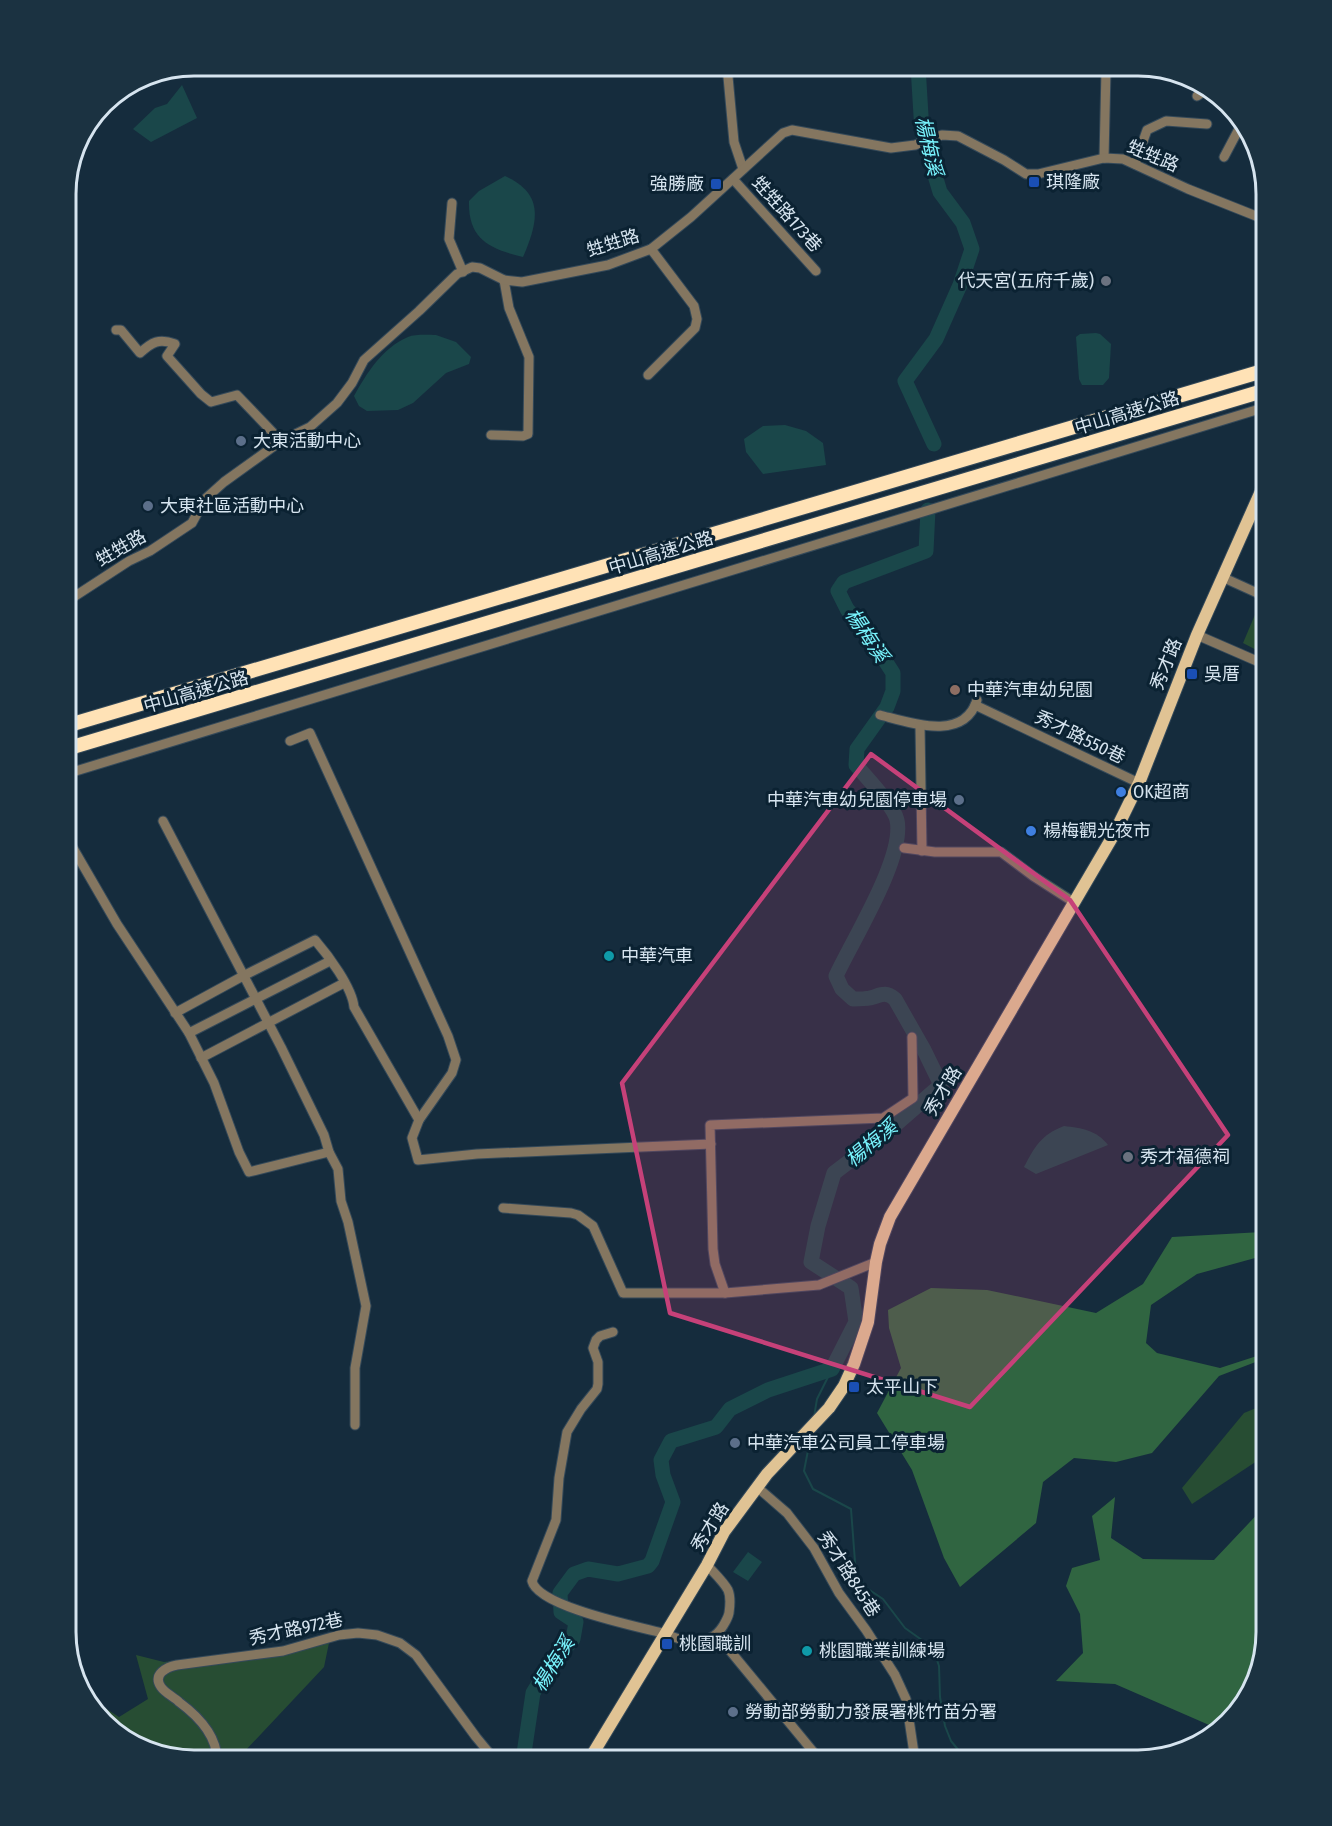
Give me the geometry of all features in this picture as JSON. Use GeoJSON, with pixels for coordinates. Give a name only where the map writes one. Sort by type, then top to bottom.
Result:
{"type":"FeatureCollection","features":[{"type":"Feature","properties":{"kind":"highway","name":"中山高速公路"},"geometry":{"type":"LineString","coordinates":[[77,723],[1256,373]]}},
{"type":"Feature","properties":{"kind":"highway","name":"中山高速公路"},"geometry":{"type":"LineString","coordinates":[[77,746],[1256,393]]}},
{"type":"Feature","properties":{"kind":"main road","name":"秀才路"},"geometry":{"type":"LineString","coordinates":[[595,1749],[707,1565],[724,1532],[767,1474],[829,1408],[844,1386],[868,1322],[876,1262],[887,1226],[900,1199],[1113,836],[1138,783],[1197,635],[1256,504]]}},
{"type":"Feature","properties":{"kind":"street"},"geometry":{"type":"LineString","coordinates":[[728,77],[734,142],[743,169]]}},
{"type":"Feature","properties":{"kind":"street"},"geometry":{"type":"LineString","coordinates":[[1104,158],[1106,77]]}},
{"type":"Feature","properties":{"kind":"street"},"geometry":{"type":"LineString","coordinates":[[1135,164],[1147,130],[1166,121],[1207,124]]}},
{"type":"Feature","properties":{"kind":"street","name":"甡甡路"},"geometry":{"type":"LineString","coordinates":[[77,595],[192,523],[205,499],[224,482],[281,441],[310,427],[337,402],[352,383],[364,360],[419,311],[451,278],[472,267],[480,268],[504,280],[522,282],[608,265],[651,249],[734,179],[783,133],[792,130],[891,148],[915,146],[934,137],[958,136],[1026,174],[1038,174],[1104,158],[1123,159],[1188,189],[1256,216]]}},
{"type":"Feature","properties":{"kind":"street"},"geometry":{"type":"LineString","coordinates":[[1224,156],[1237,131]]}},
{"type":"Feature","properties":{"kind":"street","name":"甡甡路173巷"},"geometry":{"type":"LineString","coordinates":[[734,179],[816,271]]}},
{"type":"Feature","properties":{"kind":"street"},"geometry":{"type":"LineString","coordinates":[[452,203],[449,239],[463,272]]}},
{"type":"Feature","properties":{"kind":"street"},"geometry":{"type":"LineString","coordinates":[[648,375],[695,328],[697,319],[694,306],[651,249]]}},
{"type":"Feature","properties":{"kind":"street"},"geometry":{"type":"LineString","coordinates":[[491,435],[524,436],[528,434],[529,357],[509,308],[504,280]]}},
{"type":"Feature","properties":{"kind":"street"},"geometry":{"type":"LineString","coordinates":[[116,330],[121,330],[140,353],[151,343],[157,341],[175,344],[167,356],[201,394],[211,402],[237,395],[281,441]]}},
{"type":"Feature","properties":{"kind":"street"},"geometry":{"type":"LineString","coordinates":[[77,771],[1256,410]]}},
{"type":"Feature","properties":{"kind":"street"},"geometry":{"type":"LineString","coordinates":[[1222,577],[1256,592]]}},
{"type":"Feature","properties":{"kind":"street"},"geometry":{"type":"LineString","coordinates":[[1197,635],[1256,661]]}},
{"type":"Feature","properties":{"kind":"street","name":"秀才路550巷"},"geometry":{"type":"LineString","coordinates":[[920,726],[958,724],[970,715],[976,702],[1138,783]]}},
{"type":"Feature","properties":{"kind":"street"},"geometry":{"type":"LineString","coordinates":[[880,715],[920,726],[922,851]]}},
{"type":"Feature","properties":{"kind":"street"},"geometry":{"type":"LineString","coordinates":[[290,741],[310,733],[448,1036],[456,1060],[452,1072],[419,1120],[412,1138],[418,1160],[477,1154],[711,1144]]}},
{"type":"Feature","properties":{"kind":"street"},"geometry":{"type":"LineString","coordinates":[[163,821],[213,913],[324,1135],[329,1152],[338,1169],[340,1201],[348,1222],[366,1306],[355,1368],[355,1425]]}},
{"type":"Feature","properties":{"kind":"street"},"geometry":{"type":"LineString","coordinates":[[904,848],[922,851],[1000,852],[1075,903]]}},
{"type":"Feature","properties":{"kind":"street"},"geometry":{"type":"LineString","coordinates":[[77,855],[117,924],[189,1033],[214,1083],[239,1152],[249,1172],[329,1152]]}},
{"type":"Feature","properties":{"kind":"street"},"geometry":{"type":"LineString","coordinates":[[174,1013],[315,940],[328,955],[353,999],[354,1007],[419,1120]]}},
{"type":"Feature","properties":{"kind":"street"},"geometry":{"type":"LineString","coordinates":[[189,1033],[330,961]]}},
{"type":"Feature","properties":{"kind":"street"},"geometry":{"type":"LineString","coordinates":[[201,1058],[344,983]]}},
{"type":"Feature","properties":{"kind":"street"},"geometry":{"type":"LineString","coordinates":[[725,1293],[715,1264],[710,1125],[883,1118],[913,1098],[912,1037]]}},
{"type":"Feature","properties":{"kind":"street"},"geometry":{"type":"LineString","coordinates":[[503,1208],[578,1215],[593,1227],[623,1293],[725,1293],[819,1285],[876,1262]]}},
{"type":"Feature","properties":{"kind":"street"},"geometry":{"type":"LineString","coordinates":[[613,1332],[600,1336],[593,1348],[598,1362],[597,1389],[581,1408],[567,1432],[559,1478],[556,1520],[532,1581],[533,1587],[575,1610],[678,1639],[709,1640],[717,1635],[728,1618],[728,1592],[707,1565]]}},
{"type":"Feature","properties":{"kind":"street","name":"秀才路845巷"},"geometry":{"type":"LineString","coordinates":[[757,1487],[787,1514],[814,1548],[839,1593],[895,1676],[906,1699],[913,1750]]}},
{"type":"Feature","properties":{"kind":"street","name":"秀才路972巷"},"geometry":{"type":"LineString","coordinates":[[215,1749],[204,1724],[161,1688],[158,1681],[160,1673],[167,1667],[272,1653],[358,1632],[377,1635],[400,1643],[416,1655],[486,1749]]}},
{"type":"Feature","properties":{"kind":"street"},"geometry":{"type":"LineString","coordinates":[[717,1635],[811,1750]]}},
{"type":"Feature","properties":{"kind":"highlighted area"},"geometry":{"type":"Polygon","coordinates":[[[871,754],[1070,900],[1228,1135],[970,1407],[670,1313],[622,1083],[871,754]]]}},
{"type":"Feature","properties":{"kind":"shaded area"},"geometry":{"type":"Polygon","coordinates":[[[182,85],[197,118],[151,142],[133,129],[155,108],[167,104],[182,85]]]}},
{"type":"Feature","properties":{"kind":"shaded area"},"geometry":{"type":"Polygon","coordinates":[[[505,176],[527,191],[535,210],[532,232],[523,257],[491,246],[483,240],[472,225],[469,201],[479,191],[505,176]]]}},
{"type":"Feature","properties":{"kind":"shaded area"},"geometry":{"type":"Polygon","coordinates":[[[1096,333],[1111,344],[1109,378],[1103,385],[1082,385],[1079,379],[1076,337],[1080,334],[1096,333]]]}},
{"type":"Feature","properties":{"kind":"shaded area"},"geometry":{"type":"Polygon","coordinates":[[[436,335],[456,342],[471,357],[469,364],[446,373],[413,403],[398,410],[367,411],[359,406],[354,396],[383,354],[408,337],[436,335]]]}},
{"type":"Feature","properties":{"kind":"shaded area"},"geometry":{"type":"Polygon","coordinates":[[[785,425],[806,431],[823,443],[826,465],[763,474],[746,452],[744,439],[763,426],[785,425]]]}},
{"type":"Feature","properties":{"kind":"shaded area"},"geometry":{"type":"Polygon","coordinates":[[[1256,612],[1256,650],[1243,643],[1256,612]]]}},
{"type":"Feature","properties":{"kind":"shaded area"},"geometry":{"type":"Polygon","coordinates":[[[1064,1126],[1088,1131],[1099,1136],[1108,1145],[1036,1174],[1024,1167],[1039,1142],[1064,1126]]]}},
{"type":"Feature","properties":{"kind":"shaded area"},"geometry":{"type":"Polygon","coordinates":[[[1256,1408],[1256,1462],[1192,1504],[1182,1488],[1244,1413],[1256,1408]]]}},
{"type":"Feature","properties":{"kind":"shaded area"},"geometry":{"type":"Polygon","coordinates":[[[748,1552],[762,1562],[748,1581],[733,1572],[748,1552]]]}},
{"type":"Feature","properties":{"kind":"shaded area"},"geometry":{"type":"Polygon","coordinates":[[[329,1643],[324,1667],[247,1749],[187,1749],[157,1743],[129,1730],[105,1708],[119,1717],[148,1699],[136,1655],[164,1662],[329,1643]]]}},
{"type":"Feature","properties":{"kind":"green space"},"geometry":{"type":"Polygon","coordinates":[[[1256,1232],[1256,1258],[1197,1274],[1151,1305],[1146,1343],[1157,1353],[1220,1368],[1256,1356],[1256,1362],[1219,1376],[1152,1453],[1116,1462],[1074,1458],[1043,1482],[1036,1523],[960,1587],[944,1558],[912,1470],[877,1413],[901,1368],[889,1328],[888,1310],[931,1288],[987,1290],[1096,1313],[1143,1284],[1172,1237],[1256,1232]]]}},
{"type":"Feature","properties":{"kind":"green space"},"geometry":{"type":"Polygon","coordinates":[[[1115,1497],[1111,1538],[1143,1559],[1214,1560],[1256,1516],[1256,1632],[1251,1662],[1240,1691],[1221,1715],[1209,1725],[1115,1684],[1056,1681],[1083,1653],[1080,1614],[1066,1586],[1072,1568],[1100,1560],[1092,1516],[1115,1497]]]}},
{"type":"Feature","properties":{"kind":"waterway","name":"楊梅溪"},"geometry":{"type":"LineString","coordinates":[[919,77],[922,132],[940,192],[963,223],[972,249],[960,285],[936,339],[905,381],[934,444]]}},
{"type":"Feature","properties":{"kind":"waterway","name":"楊梅溪"},"geometry":{"type":"LineString","coordinates":[[525,1749],[533,1693],[549,1667],[573,1639],[576,1622],[561,1612],[560,1593],[574,1574],[588,1569],[618,1574],[648,1566],[652,1561],[673,1502],[663,1475],[661,1460],[671,1441],[716,1427],[730,1409],[768,1390],[832,1369],[856,1322],[851,1288],[811,1262],[818,1226],[834,1173],[880,1138],[941,1085],[895,999],[883,994],[853,999],[842,989],[836,976],[886,876],[897,836],[895,814],[856,765],[857,749],[887,707],[893,691],[893,673],[873,642],[847,609],[838,591],[844,582],[926,551],[928,510]]}},
{"type":"Feature","properties":{"kind":"waterway"},"geometry":{"type":"LineString","coordinates":[[814,1417],[817,1399],[832,1369]]}},
{"type":"Feature","properties":{"kind":"waterway"},"geometry":{"type":"LineString","coordinates":[[811,1435],[804,1471],[813,1489],[851,1509],[856,1575],[868,1589],[883,1599],[905,1628],[933,1648],[939,1666],[940,1697],[945,1726],[951,1741],[958,1750]]}},
{"type":"Feature","properties":{"kind":"place","name":"琪隆廠"},"geometry":{"type":"Point","coordinates":[1034,182]}},
{"type":"Feature","properties":{"kind":"place","name":"強勝廠"},"geometry":{"type":"Point","coordinates":[716,184]}},
{"type":"Feature","properties":{"kind":"place","name":"代天宮(五府千歲)"},"geometry":{"type":"Point","coordinates":[1106,281]}},
{"type":"Feature","properties":{"kind":"place","name":"大東活動中心"},"geometry":{"type":"Point","coordinates":[241,441]}},
{"type":"Feature","properties":{"kind":"place","name":"大東社區活動中心"},"geometry":{"type":"Point","coordinates":[148,506]}},
{"type":"Feature","properties":{"kind":"place","name":"吳厝"},"geometry":{"type":"Point","coordinates":[1192,674]}},
{"type":"Feature","properties":{"kind":"place","name":"中華汽車幼兒園"},"geometry":{"type":"Point","coordinates":[955,690]}},
{"type":"Feature","properties":{"kind":"place","name":"OK超商"},"geometry":{"type":"Point","coordinates":[1121,792]}},
{"type":"Feature","properties":{"kind":"place","name":"中華汽車幼兒園停車場"},"geometry":{"type":"Point","coordinates":[959,800]}},
{"type":"Feature","properties":{"kind":"place","name":"楊梅觀光夜市"},"geometry":{"type":"Point","coordinates":[1031,831]}},
{"type":"Feature","properties":{"kind":"place","name":"中華汽車"},"geometry":{"type":"Point","coordinates":[609,956]}},
{"type":"Feature","properties":{"kind":"place","name":"秀才福德祠"},"geometry":{"type":"Point","coordinates":[1128,1157]}},
{"type":"Feature","properties":{"kind":"place","name":"太平山下"},"geometry":{"type":"Point","coordinates":[854,1387]}},
{"type":"Feature","properties":{"kind":"place","name":"中華汽車公司員工停車場"},"geometry":{"type":"Point","coordinates":[735,1443]}},
{"type":"Feature","properties":{"kind":"place","name":"桃園職訓"},"geometry":{"type":"Point","coordinates":[667,1644]}},
{"type":"Feature","properties":{"kind":"place","name":"桃園職業訓練場"},"geometry":{"type":"Point","coordinates":[807,1651]}},
{"type":"Feature","properties":{"kind":"place","name":"勞動部勞動力發展署桃竹苗分署"},"geometry":{"type":"Point","coordinates":[733,1712]}}]}
